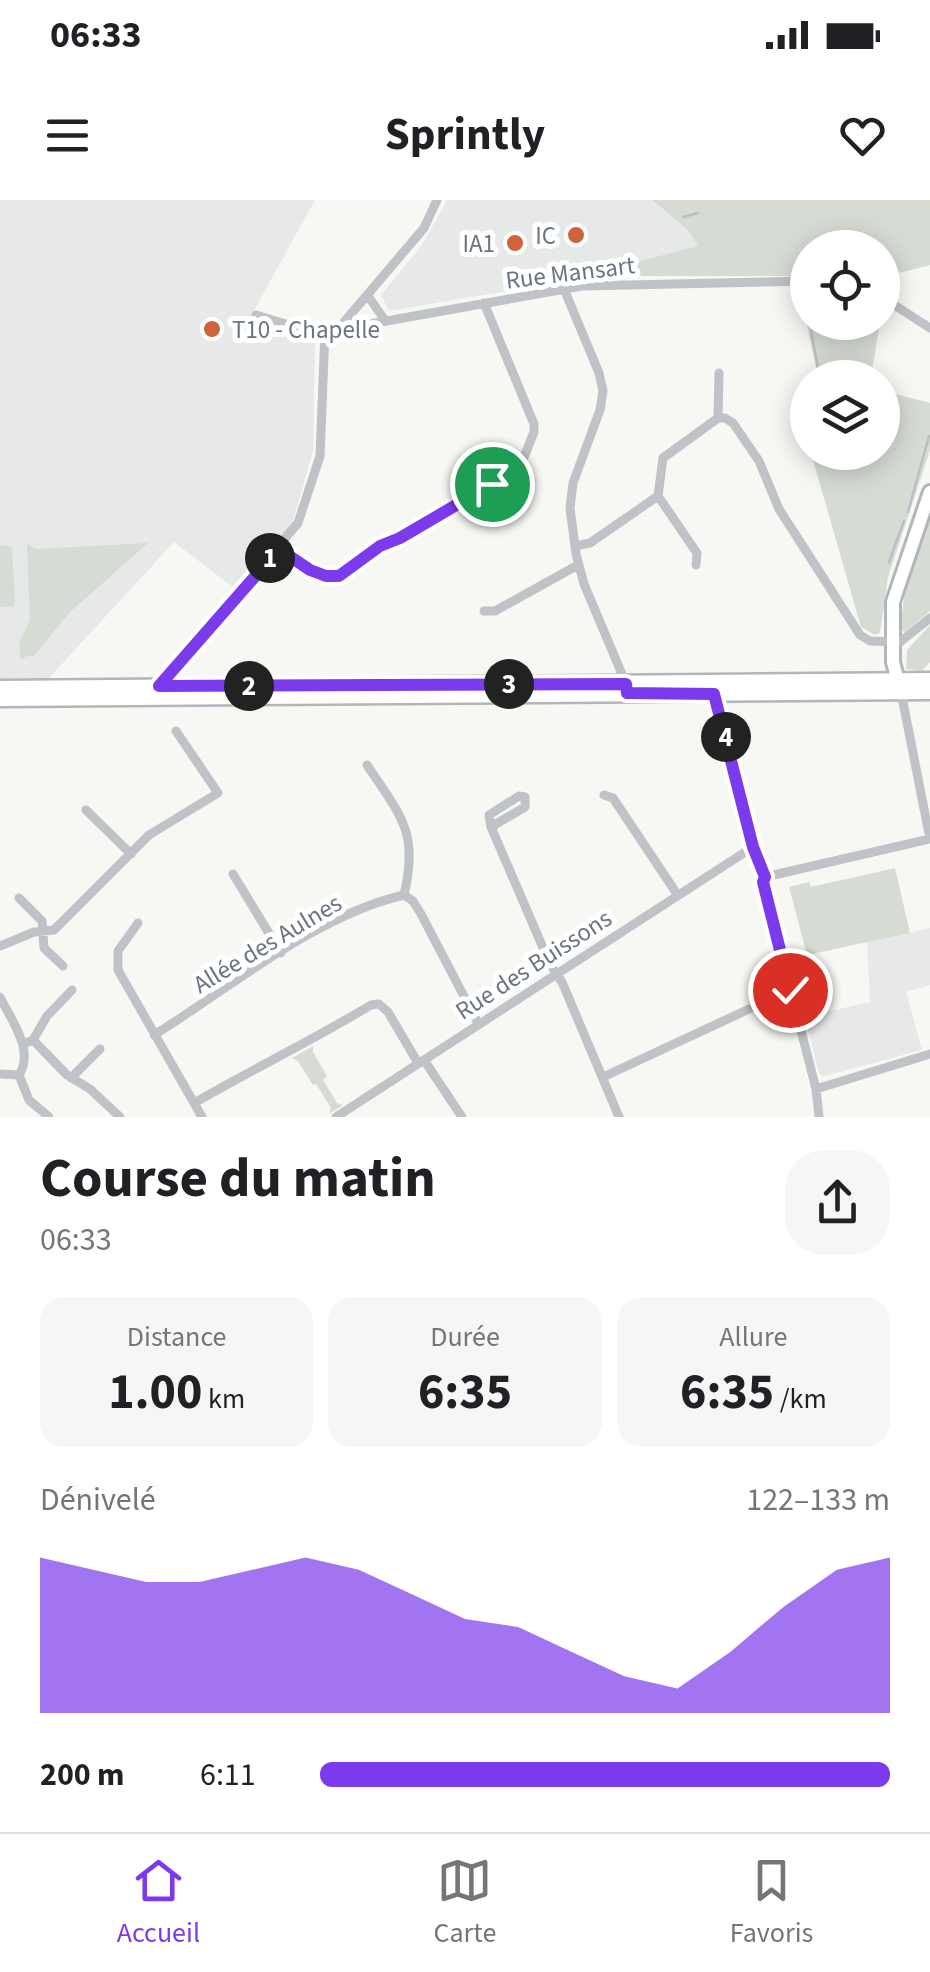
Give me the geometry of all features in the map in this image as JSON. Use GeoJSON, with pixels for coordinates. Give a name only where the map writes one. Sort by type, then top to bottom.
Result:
{"type":"FeatureCollection","features":[{"type":"Feature","properties":{"kind":"main road"},"geometry":{"type":"LineString","coordinates":[[900,685],[894,671],[894,596],[930,492]]}},
{"type":"Feature","properties":{"kind":"main road"},"geometry":{"type":"LineString","coordinates":[[874,679],[886,666],[894,646]]}},
{"type":"Feature","properties":{"kind":"main road"},"geometry":{"type":"LineString","coordinates":[[0,700],[627,688],[874,679],[930,692]]}},
{"type":"Feature","properties":{"kind":"main road"},"geometry":{"type":"LineString","coordinates":[[0,688],[627,688],[714,694],[900,685],[930,680]]}},
{"type":"Feature","properties":{"kind":"street"},"geometry":{"type":"LineString","coordinates":[[339,328],[424,228],[438,200]]}},
{"type":"Feature","properties":{"kind":"street","name":"Rue Mansart"},"geometry":{"type":"LineString","coordinates":[[324,332],[564,289],[622,283],[790,281]]}},
{"type":"Feature","properties":{"kind":"street"},"geometry":{"type":"LineString","coordinates":[[564,289],[603,391],[600,410],[573,482],[570,508],[575,546],[578,565],[627,688]]}},
{"type":"Feature","properties":{"kind":"street"},"geometry":{"type":"LineString","coordinates":[[368,296],[384,320]]}},
{"type":"Feature","properties":{"kind":"street"},"geometry":{"type":"LineString","coordinates":[[279,549],[310,570],[339,576],[380,546],[476,492],[507,480],[519,470],[534,424],[484,303]]}},
{"type":"Feature","properties":{"kind":"street"},"geometry":{"type":"LineString","coordinates":[[900,309],[930,328]]}},
{"type":"Feature","properties":{"kind":"street"},"geometry":{"type":"LineString","coordinates":[[159,686],[293,533],[320,456],[324,332],[256,315]]}},
{"type":"Feature","properties":{"kind":"street"},"geometry":{"type":"LineString","coordinates":[[718,418],[719,373]]}},
{"type":"Feature","properties":{"kind":"street"},"geometry":{"type":"LineString","coordinates":[[696,565],[698,553],[658,496],[664,458],[718,418],[725,418],[733,423],[760,461],[778,509],[858,632],[870,641],[894,646],[930,618]]}},
{"type":"Feature","properties":{"kind":"street"},"geometry":{"type":"LineString","coordinates":[[575,546],[590,543],[658,496]]}},
{"type":"Feature","properties":{"kind":"street"},"geometry":{"type":"LineString","coordinates":[[484,611],[495,610],[578,565]]}},
{"type":"Feature","properties":{"kind":"street"},"geometry":{"type":"LineString","coordinates":[[765,877],[930,839],[900,685]]}},
{"type":"Feature","properties":{"kind":"street"},"geometry":{"type":"LineString","coordinates":[[714,694],[753,847],[765,877],[763,882],[816,1089],[819,1117]]}},
{"type":"Feature","properties":{"kind":"street"},"geometry":{"type":"LineString","coordinates":[[0,946],[54,930],[149,835],[218,793],[176,731]]}},
{"type":"Feature","properties":{"kind":"street"},"geometry":{"type":"LineString","coordinates":[[367,765],[410,837],[412,864],[404,895],[421,914],[478,1024]]}},
{"type":"Feature","properties":{"kind":"street"},"geometry":{"type":"LineString","coordinates":[[604,794],[613,798],[677,894]]}},
{"type":"Feature","properties":{"kind":"street"},"geometry":{"type":"LineString","coordinates":[[86,810],[131,854]]}},
{"type":"Feature","properties":{"kind":"street"},"geometry":{"type":"LineString","coordinates":[[490,827],[620,1117]]}},
{"type":"Feature","properties":{"kind":"street","name":"Rue des Buissons"},"geometry":{"type":"LineString","coordinates":[[336,1117],[753,847]]}},
{"type":"Feature","properties":{"kind":"street"},"geometry":{"type":"LineString","coordinates":[[233,874],[281,953]]}},
{"type":"Feature","properties":{"kind":"street","name":"Allée des Aulnes"},"geometry":{"type":"LineString","coordinates":[[154,1034],[281,953],[352,914],[404,895]]}},
{"type":"Feature","properties":{"kind":"street"},"geometry":{"type":"LineString","coordinates":[[20,898],[42,921],[44,948],[63,966]]}},
{"type":"Feature","properties":{"kind":"street"},"geometry":{"type":"LineString","coordinates":[[138,923],[122,944],[116,963],[202,1117]]}},
{"type":"Feature","properties":{"kind":"street"},"geometry":{"type":"LineString","coordinates":[[19,1075],[27,1045],[72,990]]}},
{"type":"Feature","properties":{"kind":"street"},"geometry":{"type":"LineString","coordinates":[[603,1077],[790,990]]}},
{"type":"Feature","properties":{"kind":"street"},"geometry":{"type":"LineString","coordinates":[[0,996],[27,1045],[90,1089],[113,1114]]}},
{"type":"Feature","properties":{"kind":"street"},"geometry":{"type":"LineString","coordinates":[[194,1103],[379,1004],[462,1117]]}},
{"type":"Feature","properties":{"kind":"street"},"geometry":{"type":"LineString","coordinates":[[71,1078],[100,1049]]}},
{"type":"Feature","properties":{"kind":"street"},"geometry":{"type":"LineString","coordinates":[[816,1089],[930,1054]]}},
{"type":"Feature","properties":{"kind":"street"},"geometry":{"type":"LineString","coordinates":[[0,1074],[19,1075]]}},
{"type":"Feature","properties":{"kind":"street"},"geometry":{"type":"LineString","coordinates":[[19,1075],[32,1103],[48,1117]]}},
{"type":"Feature","properties":{"kind":"shaded area"},"geometry":{"type":"Polygon","coordinates":[[[0,200],[315,200],[252,314],[294,327],[315,344],[313,451],[291,528],[234,588],[174,542],[48,679],[0,679],[0,200]]]}},
{"type":"Feature","properties":{"kind":"shaded area"},"geometry":{"type":"Polygon","coordinates":[[[447,200],[652,200],[687,229],[698,246],[536,286],[389,311],[381,295],[422,245],[447,200]]]}},
{"type":"Feature","properties":{"kind":"shaded area"},"geometry":{"type":"Polygon","coordinates":[[[652,200],[930,200],[930,265],[900,273],[900,230],[790,230],[790,276],[606,276],[606,270],[698,246],[687,229],[652,200]]]}},
{"type":"Feature","properties":{"kind":"shaded area"},"geometry":{"type":"Polygon","coordinates":[[[810,340],[877,340],[874,360],[814,360],[810,340]]]}},
{"type":"Feature","properties":{"kind":"shaded area"},"geometry":{"type":"Polygon","coordinates":[[[900,395],[930,403],[930,450],[888,577],[880,633],[875,635],[861,627],[816,470],[900,470],[900,395]]]}},
{"type":"Feature","properties":{"kind":"shaded area"},"geometry":{"type":"Polygon","coordinates":[[[930,519],[930,611],[905,632],[900,630],[906,583],[930,519]]]}},
{"type":"Feature","properties":{"kind":"shaded area"},"geometry":{"type":"Polygon","coordinates":[[[148,543],[70,612],[33,657],[28,655],[21,660],[19,643],[30,620],[27,544],[36,549],[148,543]]]}},
{"type":"Feature","properties":{"kind":"shaded area"},"geometry":{"type":"Polygon","coordinates":[[[0,546],[12,548],[15,602],[14,606],[0,607],[0,546]]]}},
{"type":"Feature","properties":{"kind":"shaded area"},"geometry":{"type":"Polygon","coordinates":[[[930,625],[930,662],[922,671],[906,669],[907,650],[930,625]]]}},
{"type":"Feature","properties":{"kind":"shaded area"},"geometry":{"type":"Polygon","coordinates":[[[895,868],[910,933],[807,955],[789,887],[809,882],[811,887],[895,868]]]}},
{"type":"Feature","properties":{"kind":"shaded area"},"geometry":{"type":"Polygon","coordinates":[[[930,928],[930,985],[906,992],[922,1050],[821,1077],[807,1025],[815,1023],[813,1015],[870,1002],[867,942],[930,928]]]}},
{"type":"Feature","properties":{"kind":"shaded area"},"geometry":{"type":"Polygon","coordinates":[[[313,1046],[327,1076],[323,1080],[337,1103],[343,1105],[329,1114],[331,1108],[316,1084],[292,1058],[313,1046]]]}},
{"type":"Feature","properties":{"kind":"waterway"},"geometry":{"type":"LineString","coordinates":[[683,217],[698,213]]}},
{"type":"Feature","properties":{"kind":"waterway"},"geometry":{"type":"LineString","coordinates":[[813,340],[817,360]]}},
{"type":"Feature","properties":{"kind":"waterway"},"geometry":{"type":"LineString","coordinates":[[908,512],[929,436]]}},
{"type":"Feature","properties":{"kind":"waterway"},"geometry":{"type":"LineString","coordinates":[[889,562],[904,521]]}},
{"type":"Feature","properties":{"kind":"place","name":"IC"},"geometry":{"type":"Point","coordinates":[576,235]}},
{"type":"Feature","properties":{"kind":"place","name":"IA1"},"geometry":{"type":"Point","coordinates":[515,243]}},
{"type":"Feature","properties":{"kind":"place","name":"T10 - Chapelle"},"geometry":{"type":"Point","coordinates":[212,329]}},
{"type":"Feature","properties":{"kind":"route"},"geometry":{"type":"LineString","coordinates":[[492,484],[380,546],[339,576],[310,570],[279,549],[159,686],[626,684],[627,693],[714,694],[753,847],[765,877],[763,882],[790,990]]}}]}
